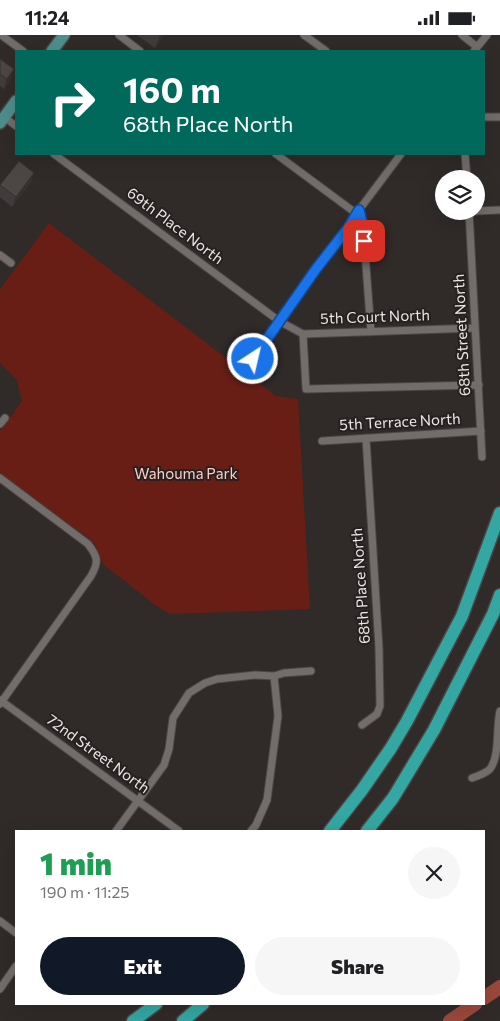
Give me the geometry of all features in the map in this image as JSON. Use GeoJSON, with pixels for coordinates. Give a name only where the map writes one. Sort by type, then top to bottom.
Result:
{"type":"FeatureCollection","features":[{"type":"Feature","properties":{"kind":"highway"},"geometry":{"type":"LineString","coordinates":[[331,830],[372,776],[407,721],[462,616],[500,513]]}},
{"type":"Feature","properties":{"kind":"highway"},"geometry":{"type":"LineString","coordinates":[[368,830],[392,798],[434,730],[493,614],[500,595]]}},
{"type":"Feature","properties":{"kind":"highway"},"geometry":{"type":"LineString","coordinates":[[133,1021],[155,1005]]}},
{"type":"Feature","properties":{"kind":"highway"},"geometry":{"type":"LineString","coordinates":[[184,1021],[202,1005]]}},
{"type":"Feature","properties":{"kind":"main road"},"geometry":{"type":"LineString","coordinates":[[53,50],[64,35]]}},
{"type":"Feature","properties":{"kind":"main road"},"geometry":{"type":"LineString","coordinates":[[2,120],[15,102]]}},
{"type":"Feature","properties":{"kind":"street"},"geometry":{"type":"LineString","coordinates":[[1,35],[22,50]]}},
{"type":"Feature","properties":{"kind":"street"},"geometry":{"type":"LineString","coordinates":[[119,35],[139,50]]}},
{"type":"Feature","properties":{"kind":"street"},"geometry":{"type":"LineString","coordinates":[[304,35],[325,50]]}},
{"type":"Feature","properties":{"kind":"street"},"geometry":{"type":"LineString","coordinates":[[462,35],[476,49],[487,35]]}},
{"type":"Feature","properties":{"kind":"street"},"geometry":{"type":"LineString","coordinates":[[485,117],[500,117]]}},
{"type":"Feature","properties":{"kind":"street"},"geometry":{"type":"LineString","coordinates":[[2,120],[15,126]]}},
{"type":"Feature","properties":{"kind":"street","name":"69th Place North"},"geometry":{"type":"LineString","coordinates":[[55,155],[280,321]]}},
{"type":"Feature","properties":{"kind":"street"},"geometry":{"type":"LineString","coordinates":[[277,155],[358,212],[363,226],[371,331]]}},
{"type":"Feature","properties":{"kind":"street"},"geometry":{"type":"LineString","coordinates":[[245,360],[253,359],[400,155]]}},
{"type":"Feature","properties":{"kind":"street"},"geometry":{"type":"LineString","coordinates":[[465,155],[466,170]]}},
{"type":"Feature","properties":{"kind":"street"},"geometry":{"type":"LineString","coordinates":[[485,211],[500,210]]}},
{"type":"Feature","properties":{"kind":"street","name":"68th Street North"},"geometry":{"type":"LineString","coordinates":[[469,220],[482,457]]}},
{"type":"Feature","properties":{"kind":"street"},"geometry":{"type":"LineString","coordinates":[[0,255],[11,263]]}},
{"type":"Feature","properties":{"kind":"street","name":"5th Court North"},"geometry":{"type":"LineString","coordinates":[[280,321],[303,334],[475,328]]}},
{"type":"Feature","properties":{"kind":"street"},"geometry":{"type":"LineString","coordinates":[[303,334],[306,389],[479,385]]}},
{"type":"Feature","properties":{"kind":"street","name":"5th Terrace North"},"geometry":{"type":"LineString","coordinates":[[322,441],[481,431]]}},
{"type":"Feature","properties":{"kind":"street","name":"68th Place North"},"geometry":{"type":"LineString","coordinates":[[362,725],[377,714],[380,706],[379,648],[366,438]]}},
{"type":"Feature","properties":{"kind":"street"},"geometry":{"type":"LineString","coordinates":[[0,478],[88,544],[96,554],[97,565],[91,577],[1,702]]}},
{"type":"Feature","properties":{"kind":"street"},"geometry":{"type":"LineString","coordinates":[[117,830],[164,765],[169,749],[173,718],[189,693],[204,683],[217,679],[255,675],[274,676],[284,673],[311,671]]}},
{"type":"Feature","properties":{"kind":"street"},"geometry":{"type":"LineString","coordinates":[[252,830],[267,800],[278,716],[274,676]]}},
{"type":"Feature","properties":{"kind":"street","name":"72nd Street North"},"geometry":{"type":"LineString","coordinates":[[1,702],[179,830]]}},
{"type":"Feature","properties":{"kind":"street"},"geometry":{"type":"LineString","coordinates":[[472,778],[489,771],[494,764],[499,748],[498,719],[500,711]]}},
{"type":"Feature","properties":{"kind":"street"},"geometry":{"type":"LineString","coordinates":[[0,921],[15,932]]}},
{"type":"Feature","properties":{"kind":"street"},"geometry":{"type":"LineString","coordinates":[[0,989],[15,967]]}},
{"type":"Feature","properties":{"kind":"green space","name":"Wahouma Park"},"geometry":{"type":"Polygon","coordinates":[[[49,223],[276,396],[298,399],[310,609],[170,614],[155,605],[103,564],[92,541],[0,473],[0,431],[22,401],[17,380],[0,363],[0,289],[49,223]]]}},
{"type":"Feature","properties":{"kind":"building"},"geometry":{"type":"Polygon","coordinates":[[[0,59],[14,69],[7,79],[0,74],[0,59]]]}},
{"type":"Feature","properties":{"kind":"building"},"geometry":{"type":"Polygon","coordinates":[[[19,161],[34,173],[16,197],[0,185],[19,161]]]}},
{"type":"Feature","properties":{"kind":"waterway"},"geometry":{"type":"LineString","coordinates":[[485,997],[500,987]]}},
{"type":"Feature","properties":{"kind":"waterway"},"geometry":{"type":"LineString","coordinates":[[450,1021],[474,1005]]}},
{"type":"Feature","properties":{"kind":"route"},"geometry":{"type":"LineString","coordinates":[[253,359],[359,210],[364,241]]}}]}
